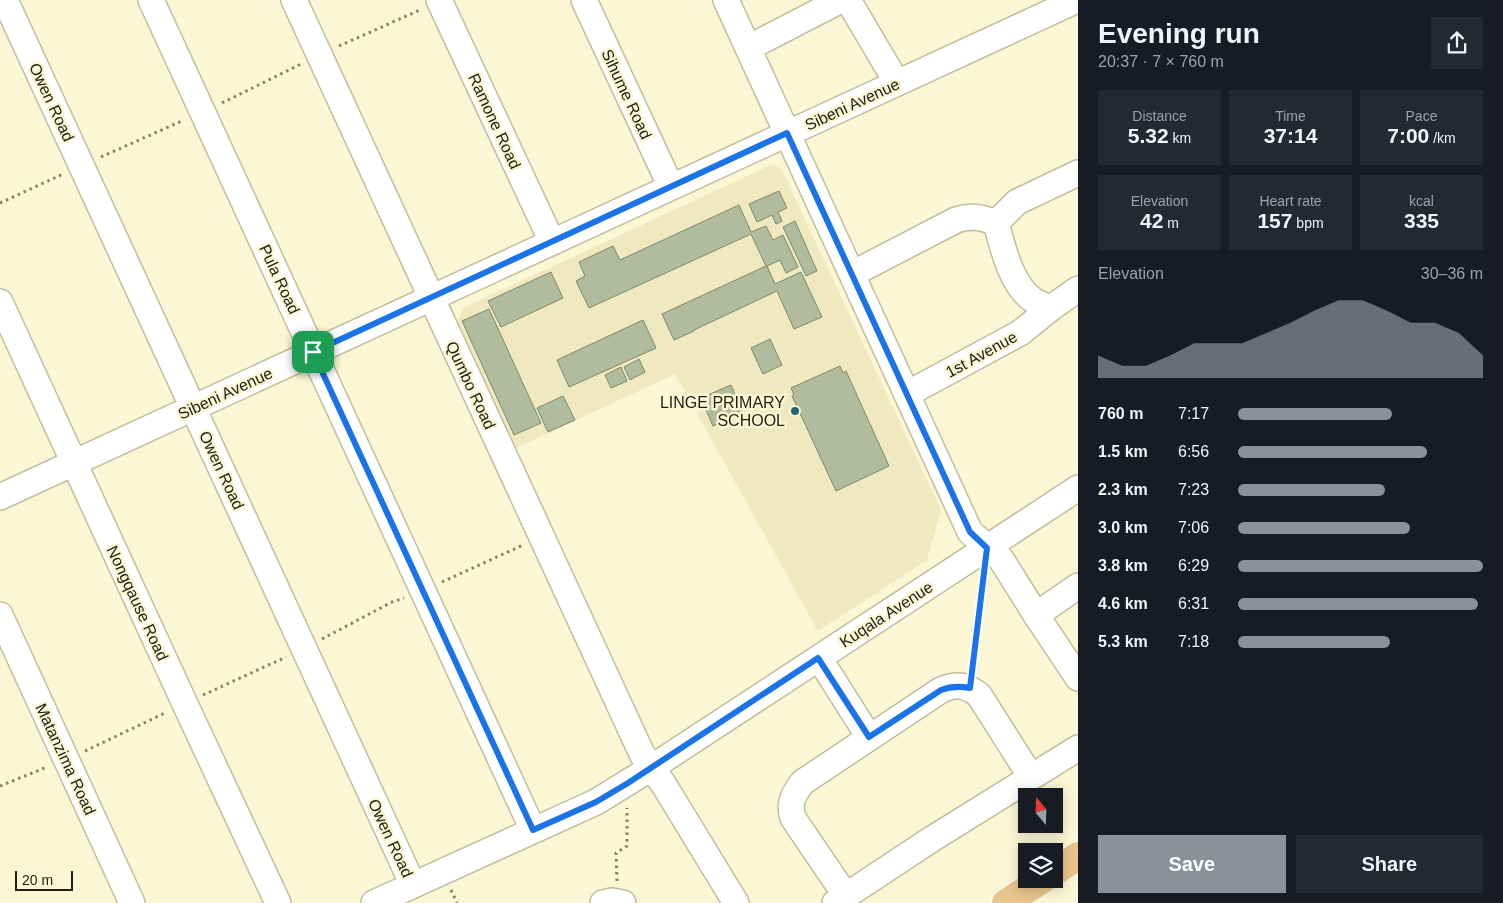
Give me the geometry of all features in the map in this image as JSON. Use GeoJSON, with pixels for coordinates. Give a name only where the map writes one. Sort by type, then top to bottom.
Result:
{"type":"FeatureCollection","features":[{"type":"Feature","properties":{"kind":"main road"},"geometry":{"type":"LineString","coordinates":[[1063,866],[1078,856]]}},
{"type":"Feature","properties":{"kind":"main road"},"geometry":{"type":"LineString","coordinates":[[1006,903],[1029,888]]}},
{"type":"Feature","properties":{"kind":"street","name":"Owen Road"},"geometry":{"type":"LineString","coordinates":[[5,0],[413,885]]}},
{"type":"Feature","properties":{"kind":"street","name":"Pula Road"},"geometry":{"type":"LineString","coordinates":[[151,0],[533,830]]}},
{"type":"Feature","properties":{"kind":"street","name":"Qumbo Road"},"geometry":{"type":"LineString","coordinates":[[294,0],[637,745],[736,903]]}},
{"type":"Feature","properties":{"kind":"street","name":"Ramone Road"},"geometry":{"type":"LineString","coordinates":[[439,0],[552,242]]}},
{"type":"Feature","properties":{"kind":"street","name":"Sihume Road"},"geometry":{"type":"LineString","coordinates":[[584,0],[671,187]]}},
{"type":"Feature","properties":{"kind":"street"},"geometry":{"type":"LineString","coordinates":[[726,0],[970,532],[1001,559],[1036,615],[1076,671]]}},
{"type":"Feature","properties":{"kind":"street"},"geometry":{"type":"LineString","coordinates":[[748,48],[841,0]]}},
{"type":"Feature","properties":{"kind":"street"},"geometry":{"type":"LineString","coordinates":[[848,0],[897,83]]}},
{"type":"Feature","properties":{"kind":"street","name":"Sibeni Avenue"},"geometry":{"type":"LineString","coordinates":[[0,497],[1077,0]]}},
{"type":"Feature","properties":{"kind":"street"},"geometry":{"type":"LineString","coordinates":[[996,223],[1017,202],[1078,173]]}},
{"type":"Feature","properties":{"kind":"street"},"geometry":{"type":"LineString","coordinates":[[852,274],[956,220],[975,216],[996,223],[1008,264],[1019,286],[1034,302],[1051,308]]}},
{"type":"Feature","properties":{"kind":"street","name":"1st Avenue"},"geometry":{"type":"LineString","coordinates":[[907,394],[1020,333],[1078,288]]}},
{"type":"Feature","properties":{"kind":"street","name":"Nongqause Road"},"geometry":{"type":"LineString","coordinates":[[0,302],[184,704],[278,903]]}},
{"type":"Feature","properties":{"kind":"street","name":"Kuqala Avenue"},"geometry":{"type":"LineString","coordinates":[[374,903],[596,802],[628,783],[1078,488]]}},
{"type":"Feature","properties":{"kind":"street"},"geometry":{"type":"LineString","coordinates":[[1036,615],[1078,586]]}},
{"type":"Feature","properties":{"kind":"street","name":"Matanzima Road"},"geometry":{"type":"LineString","coordinates":[[0,616],[132,903]]}},
{"type":"Feature","properties":{"kind":"street"},"geometry":{"type":"LineString","coordinates":[[818,658],[869,737]]}},
{"type":"Feature","properties":{"kind":"street"},"geometry":{"type":"LineString","coordinates":[[1031,777],[979,696],[970,688],[949,686],[802,782],[792,797],[791,810],[793,818],[841,900],[932,839],[1078,748]]}},
{"type":"Feature","properties":{"kind":"path"},"geometry":{"type":"LineString","coordinates":[[970,688],[987,548]]}},
{"type":"Feature","properties":{"kind":"path"},"geometry":{"type":"LineString","coordinates":[[0,786],[66,760]]}},
{"type":"Feature","properties":{"kind":"path"},"geometry":{"type":"LineString","coordinates":[[614,902],[616,853],[627,846],[628,783]]}},
{"type":"Feature","properties":{"kind":"shaded area","name":"LINGE PRIMARY SCHOOL"},"geometry":{"type":"Polygon","coordinates":[[[771,165],[781,168],[941,510],[927,560],[818,631],[675,374],[516,448],[458,322],[463,308],[771,165]]]}},
{"type":"Feature","properties":{"kind":"building"},"geometry":{"type":"Polygon","coordinates":[[[779,191],[787,208],[778,212],[782,221],[776,224],[772,215],[757,222],[749,204],[779,191]]]}},
{"type":"Feature","properties":{"kind":"building"},"geometry":{"type":"Polygon","coordinates":[[[739,205],[751,232],[766,226],[773,240],[783,235],[798,267],[786,273],[780,260],[767,266],[775,284],[801,272],[822,317],[794,329],[777,291],[674,340],[662,314],[766,266],[751,234],[589,308],[576,281],[585,276],[579,262],[613,246],[620,260],[739,205]]]}},
{"type":"Feature","properties":{"kind":"building"},"geometry":{"type":"Polygon","coordinates":[[[795,221],[817,271],[806,276],[783,227],[795,221]]]}},
{"type":"Feature","properties":{"kind":"building"},"geometry":{"type":"Polygon","coordinates":[[[551,272],[563,298],[501,327],[488,301],[551,272]]]}},
{"type":"Feature","properties":{"kind":"building"},"geometry":{"type":"Polygon","coordinates":[[[489,309],[541,423],[514,435],[462,321],[489,309]]]}},
{"type":"Feature","properties":{"kind":"building"},"geometry":{"type":"Polygon","coordinates":[[[643,320],[656,348],[569,387],[557,360],[643,320]]]}},
{"type":"Feature","properties":{"kind":"building"},"geometry":{"type":"Polygon","coordinates":[[[770,339],[782,365],[763,374],[751,348],[770,339]]]}},
{"type":"Feature","properties":{"kind":"building"},"geometry":{"type":"Polygon","coordinates":[[[639,359],[645,372],[630,380],[624,367],[639,359]]]}},
{"type":"Feature","properties":{"kind":"building"},"geometry":{"type":"Polygon","coordinates":[[[840,366],[843,373],[846,371],[889,466],[836,491],[792,396],[794,395],[791,388],[840,366]]]}},
{"type":"Feature","properties":{"kind":"building"},"geometry":{"type":"Polygon","coordinates":[[[621,367],[627,381],[611,388],[605,375],[621,367]]]}},
{"type":"Feature","properties":{"kind":"building"},"geometry":{"type":"Polygon","coordinates":[[[731,385],[742,410],[734,414],[735,416],[713,426],[701,398],[731,385]]]}},
{"type":"Feature","properties":{"kind":"building"},"geometry":{"type":"Polygon","coordinates":[[[563,396],[575,420],[548,432],[537,408],[563,396]]]}},
{"type":"Feature","properties":{"kind":"place","name":"LINGE PRIMARY SCHOOL"},"geometry":{"type":"Point","coordinates":[795,411]}},
{"type":"Feature","properties":{"kind":"route"},"geometry":{"type":"LineString","coordinates":[[787,133],[970,532],[987,548],[970,688],[949,686],[869,737],[818,658],[628,783],[596,802],[533,830],[313,352],[787,133]]}}]}
